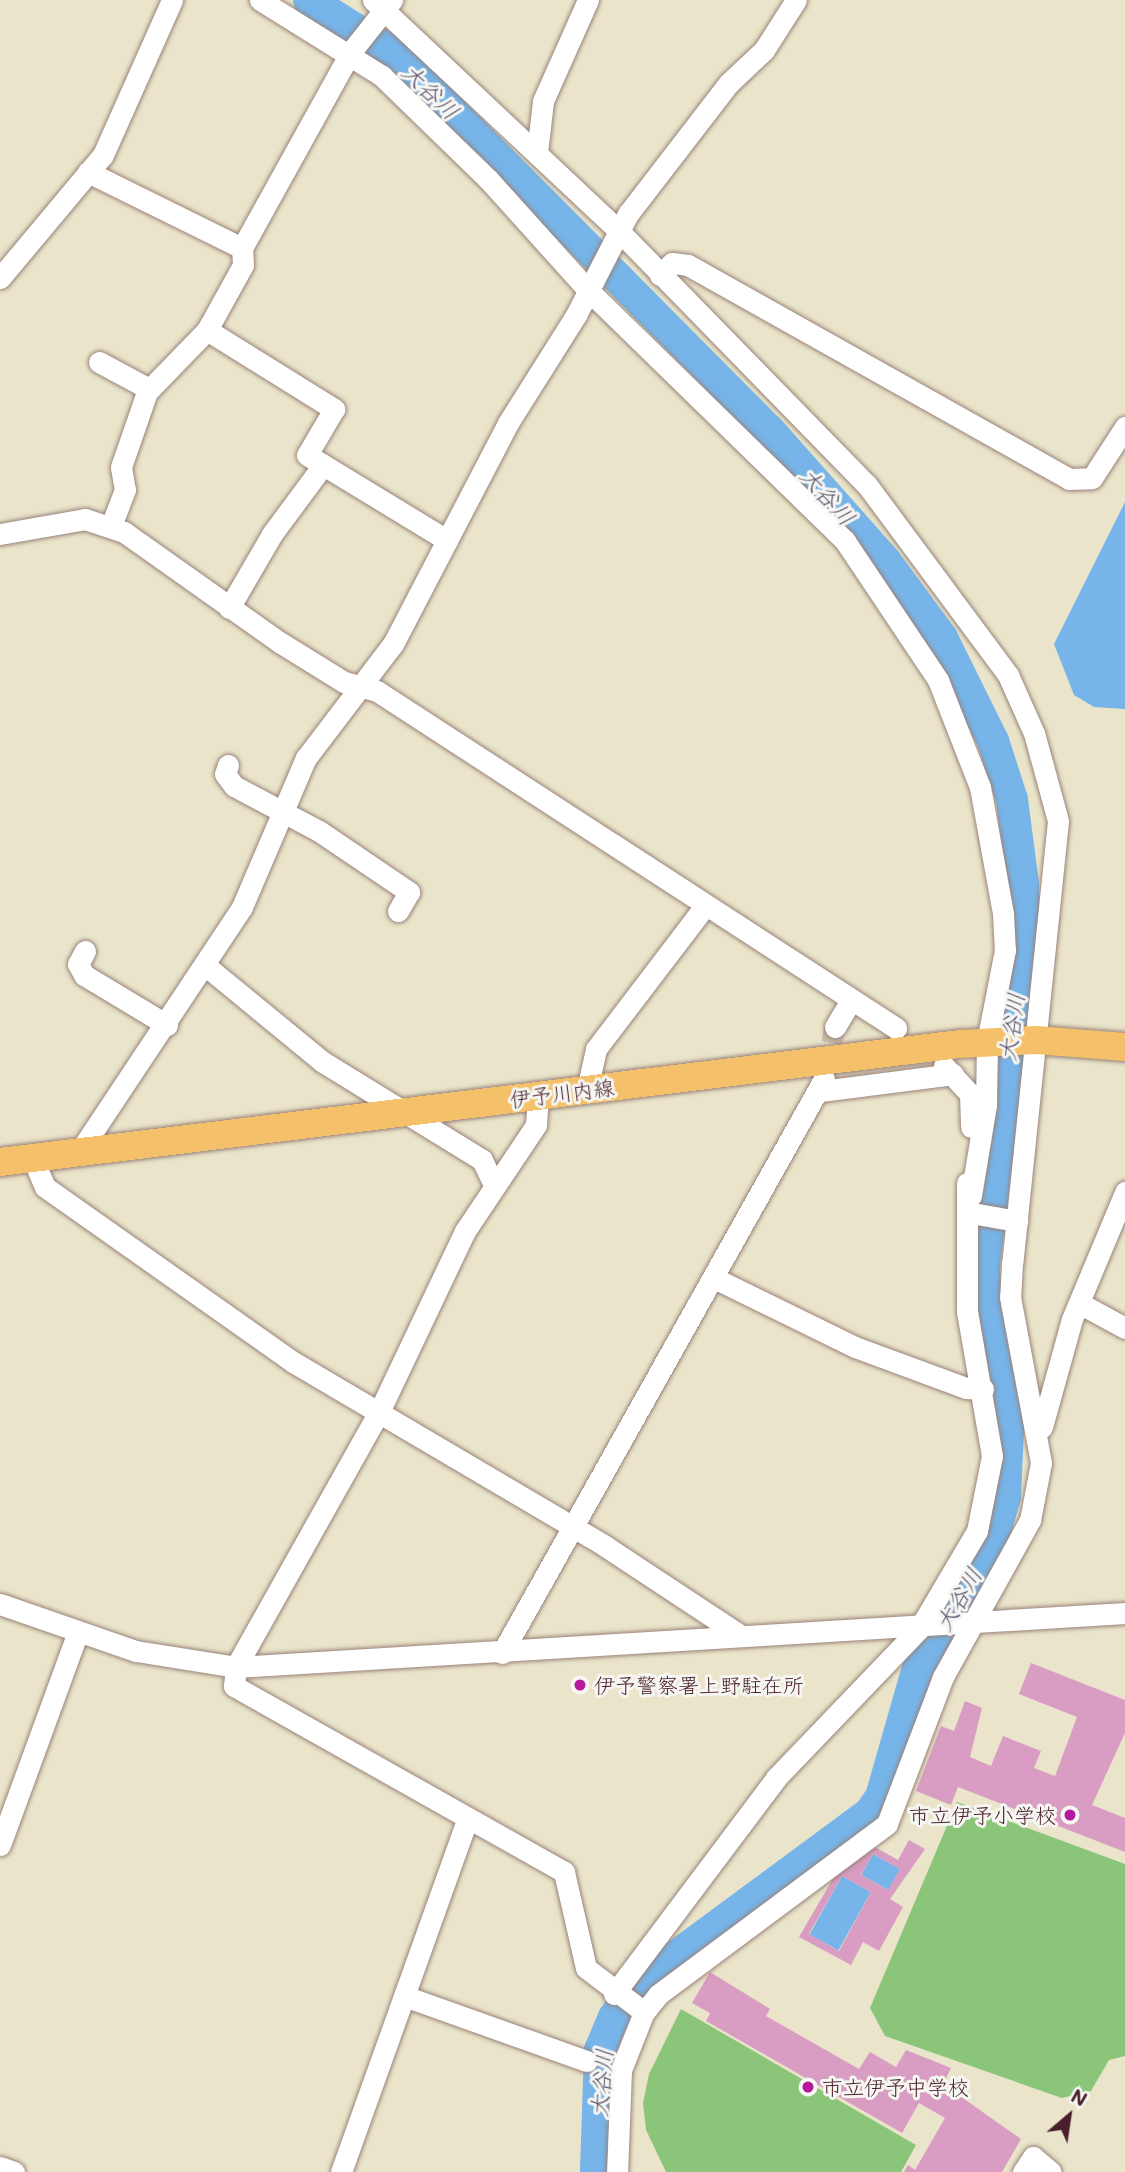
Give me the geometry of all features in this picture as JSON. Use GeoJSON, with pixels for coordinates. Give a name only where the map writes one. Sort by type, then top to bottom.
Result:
{"type":"FeatureCollection","features":[{"type":"Feature","properties":{"kind":"main road","name":"伊予川内線"},"geometry":{"type":"LineString","coordinates":[[0,1162],[1009,1041],[1125,1047]]}},
{"type":"Feature","properties":{"kind":"street"},"geometry":{"type":"LineString","coordinates":[[0,278],[88,172],[144,75],[172,0]]}},
{"type":"Feature","properties":{"kind":"street"},"geometry":{"type":"LineString","coordinates":[[260,0],[351,50],[488,179],[591,288],[845,541],[938,680],[980,787],[1003,914],[1013,1220],[1010,1297],[1038,1447]]}},
{"type":"Feature","properties":{"kind":"street"},"geometry":{"type":"LineString","coordinates":[[537,153],[544,101],[588,0]]}},
{"type":"Feature","properties":{"kind":"street"},"geometry":{"type":"LineString","coordinates":[[78,1153],[167,1025],[242,907],[281,810],[306,758],[393,644],[508,423],[591,288],[617,235],[729,83],[764,50],[796,0]]}},
{"type":"Feature","properties":{"kind":"street"},"geometry":{"type":"LineString","coordinates":[[111,526],[125,490],[121,467],[149,389],[207,330],[243,265],[243,248],[351,50],[382,4],[537,153],[867,485],[1008,675],[1034,733],[1058,821],[1009,1041],[986,1105],[974,1208],[967,1312],[983,1389],[992,1456],[985,1508],[969,1549],[923,1628],[776,1778],[629,2003],[621,2070],[617,2172]]}},
{"type":"Feature","properties":{"kind":"street"},"geometry":{"type":"LineString","coordinates":[[88,172],[243,248]]}},
{"type":"Feature","properties":{"kind":"street"},"geometry":{"type":"LineString","coordinates":[[660,275],[672,263],[688,265],[1069,479],[1092,478],[1125,427]]}},
{"type":"Feature","properties":{"kind":"street"},"geometry":{"type":"LineString","coordinates":[[207,330],[334,409],[307,456],[447,540]]}},
{"type":"Feature","properties":{"kind":"street"},"geometry":{"type":"LineString","coordinates":[[99,362],[149,389]]}},
{"type":"Feature","properties":{"kind":"street"},"geometry":{"type":"LineString","coordinates":[[229,608],[323,465]]}},
{"type":"Feature","properties":{"kind":"street"},"geometry":{"type":"LineString","coordinates":[[0,534],[58,520],[111,526],[229,608],[358,688],[377,691],[704,908],[896,1028]]}},
{"type":"Feature","properties":{"kind":"street"},"geometry":{"type":"LineString","coordinates":[[228,765],[225,774],[234,786],[281,810],[409,892],[398,911]]}},
{"type":"Feature","properties":{"kind":"street"},"geometry":{"type":"LineString","coordinates":[[587,1090],[596,1049],[704,908]]}},
{"type":"Feature","properties":{"kind":"street"},"geometry":{"type":"LineString","coordinates":[[85,951],[78,964],[84,975],[167,1025]]}},
{"type":"Feature","properties":{"kind":"street"},"geometry":{"type":"LineString","coordinates":[[206,966],[323,1062],[414,1113],[482,1160],[494,1185]]}},
{"type":"Feature","properties":{"kind":"street"},"geometry":{"type":"LineString","coordinates":[[835,1027],[851,1000]]}},
{"type":"Feature","properties":{"kind":"street"},"geometry":{"type":"LineString","coordinates":[[502,1653],[823,1085],[949,1070],[970,1094],[973,1111],[965,1176],[974,1208]]}},
{"type":"Feature","properties":{"kind":"street"},"geometry":{"type":"LineString","coordinates":[[538,1096],[536,1125],[465,1231],[380,1410],[236,1667],[234,1686],[564,1872],[586,1968],[629,2003]]}},
{"type":"Feature","properties":{"kind":"street"},"geometry":{"type":"LineString","coordinates":[[33,1159],[45,1187],[293,1362],[380,1410],[740,1635]]}},
{"type":"Feature","properties":{"kind":"street"},"geometry":{"type":"LineString","coordinates":[[629,2003],[666,1988],[887,1824],[968,1624],[1030,1520],[1038,1447],[1079,1303],[1125,1192]]}},
{"type":"Feature","properties":{"kind":"street"},"geometry":{"type":"LineString","coordinates":[[974,1208],[1013,1220]]}},
{"type":"Feature","properties":{"kind":"street"},"geometry":{"type":"LineString","coordinates":[[714,1278],[855,1347],[966,1388],[983,1389]]}},
{"type":"Feature","properties":{"kind":"street"},"geometry":{"type":"LineString","coordinates":[[1079,1303],[1125,1328]]}},
{"type":"Feature","properties":{"kind":"street"},"geometry":{"type":"LineString","coordinates":[[0,1604],[78,1632],[178,1662],[236,1667],[502,1653],[740,1635],[923,1628],[1125,1613]]}},
{"type":"Feature","properties":{"kind":"street"},"geometry":{"type":"LineString","coordinates":[[0,1845],[78,1632]]}},
{"type":"Feature","properties":{"kind":"street"},"geometry":{"type":"LineString","coordinates":[[341,2172],[468,1818]]}},
{"type":"Feature","properties":{"kind":"street"},"geometry":{"type":"LineString","coordinates":[[404,1996],[587,2062]]}},
{"type":"Feature","properties":{"kind":"street"},"geometry":{"type":"LineString","coordinates":[[1023,2172],[1033,2157],[1051,2172]]}},
{"type":"Feature","properties":{"kind":"street"},"geometry":{"type":"LineString","coordinates":[[0,2167],[14,2172]]}},
{"type":"Feature","properties":{"kind":"green space"},"geometry":{"type":"Polygon","coordinates":[[[957,1802],[1125,1864],[1125,2056],[1109,2060],[1091,2091],[1062,2098],[885,2036],[870,2008],[957,1802]]]}},
{"type":"Feature","properties":{"kind":"green space"},"geometry":{"type":"Polygon","coordinates":[[[681,2009],[916,2145],[901,2172],[666,2172],[646,2130],[643,2103],[649,2074],[681,2009]]]}},
{"type":"Feature","properties":{"kind":"water"},"geometry":{"type":"Polygon","coordinates":[[[1125,502],[1125,709],[1094,707],[1074,695],[1054,644],[1125,502]]]}},
{"type":"Feature","properties":{"kind":"water"},"geometry":{"type":"Polygon","coordinates":[[[873,1854],[900,1869],[888,1890],[861,1875],[873,1854]]]}},
{"type":"Feature","properties":{"kind":"water"},"geometry":{"type":"Polygon","coordinates":[[[842,1876],[871,1892],[838,1951],[810,1935],[842,1876]]]}},
{"type":"Feature","properties":{"kind":"building"},"geometry":{"type":"Polygon","coordinates":[[[1031,1663],[1125,1700],[1125,1733],[1092,1805],[1125,1818],[1125,1852],[958,1787],[951,1805],[916,1791],[941,1726],[954,1731],[965,1701],[982,1708],[970,1757],[991,1766],[1003,1736],[1041,1751],[1034,1768],[1055,1776],[1077,1717],[1019,1694],[1031,1663]]]}},
{"type":"Feature","properties":{"kind":"building"},"geometry":{"type":"Polygon","coordinates":[[[909,1840],[925,1849],[890,1899],[903,1907],[879,1951],[863,1942],[851,1965],[799,1937],[835,1875],[873,1846],[898,1860],[909,1840]],[[873,1854],[861,1875],[888,1890],[900,1869],[873,1854]],[[842,1876],[809,1934],[839,1951],[871,1892],[842,1876]]]}},
{"type":"Feature","properties":{"kind":"building"},"geometry":{"type":"Polygon","coordinates":[[[710,1972],[770,2009],[766,2016],[859,2069],[870,2052],[896,2067],[906,2050],[951,2068],[943,2084],[1021,2139],[1002,2172],[904,2172],[908,2165],[915,2170],[945,2118],[919,2103],[902,2133],[706,2021],[710,2013],[692,2003],[710,1972]]]}},
{"type":"Feature","properties":{"kind":"waterway","name":"大谷川"},"geometry":{"type":"LineString","coordinates":[[309,0],[387,49],[424,83],[769,430],[886,562],[942,638],[993,741],[1012,800],[1023,884],[1024,944],[984,1266],[986,1313],[1009,1408],[1005,1497],[993,1538],[918,1668],[881,1797],[870,1813],[639,1983],[614,2017],[600,2050],[596,2172]]}},
{"type":"Feature","properties":{"kind":"tunnel"},"geometry":{"type":"LineString","coordinates":[[825,1073],[835,1027]]}},
{"type":"Feature","properties":{"kind":"place","name":"伊予警察署上野駐在所"},"geometry":{"type":"Point","coordinates":[580,1685]}},
{"type":"Feature","properties":{"kind":"place","name":"市立伊予小学校"},"geometry":{"type":"Point","coordinates":[1070,1815]}},
{"type":"Feature","properties":{"kind":"place","name":"市立伊予中学校"},"geometry":{"type":"Point","coordinates":[808,2087]}}]}
